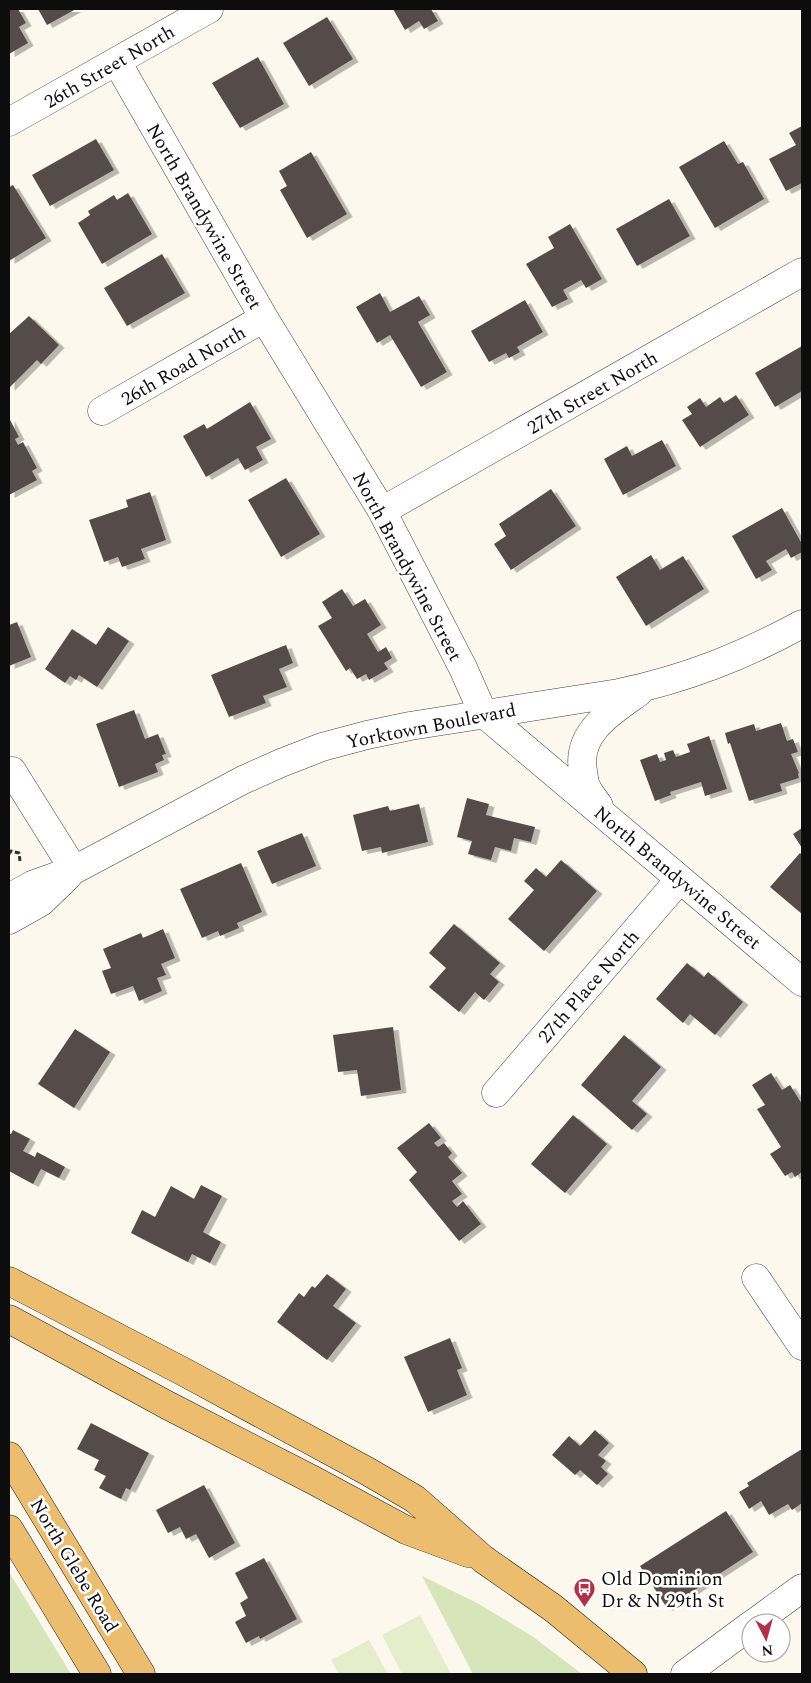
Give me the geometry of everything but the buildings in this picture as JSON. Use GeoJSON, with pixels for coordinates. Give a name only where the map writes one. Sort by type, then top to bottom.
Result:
{"type":"FeatureCollection","features":[{"type":"Feature","properties":{"kind":"main road"},"geometry":{"type":"LineString","coordinates":[[9,1281],[184,1372],[415,1499],[483,1559],[553,1608],[633,1674]]}},
{"type":"Feature","properties":{"kind":"main road"},"geometry":{"type":"LineString","coordinates":[[9,1319],[406,1530],[483,1559]]}},
{"type":"Feature","properties":{"kind":"main road","name":"North Glebe Road"},"geometry":{"type":"LineString","coordinates":[[9,1456],[141,1674]]}},
{"type":"Feature","properties":{"kind":"main road","name":"North Glebe Road"},"geometry":{"type":"LineString","coordinates":[[9,1529],[97,1674]]}},
{"type":"Feature","properties":{"kind":"street","name":"26th Street North"},"geometry":{"type":"LineString","coordinates":[[9,122],[209,9]]}},
{"type":"Feature","properties":{"kind":"street","name":"North Brandywine Street"},"geometry":{"type":"LineString","coordinates":[[118,62],[264,318],[382,511],[463,668],[484,714],[802,982]]}},
{"type":"Feature","properties":{"kind":"street","name":"27th Street North"},"geometry":{"type":"LineString","coordinates":[[382,511],[802,272]]}},
{"type":"Feature","properties":{"kind":"street","name":"26th Road North"},"geometry":{"type":"LineString","coordinates":[[102,411],[264,318]]}},
{"type":"Feature","properties":{"kind":"street","name":"Yorktown Boulevard"},"geometry":{"type":"LineString","coordinates":[[9,898],[32,885],[74,870],[242,780],[322,747],[367,735],[648,687],[722,664],[802,624]]}},
{"type":"Feature","properties":{"kind":"street"},"geometry":{"type":"LineString","coordinates":[[606,817],[586,786],[582,762],[585,743],[592,731],[605,717],[648,687]]}},
{"type":"Feature","properties":{"kind":"street"},"geometry":{"type":"LineString","coordinates":[[12,771],[74,870]]}},
{"type":"Feature","properties":{"kind":"street","name":"Yorktown Boulevard"},"geometry":{"type":"LineString","coordinates":[[9,920],[41,902],[74,870]]}},
{"type":"Feature","properties":{"kind":"street","name":"27th Place North"},"geometry":{"type":"LineString","coordinates":[[496,1094],[680,879]]}},
{"type":"Feature","properties":{"kind":"street"},"geometry":{"type":"LineString","coordinates":[[756,1278],[802,1346]]}},
{"type":"Feature","properties":{"kind":"street"},"geometry":{"type":"LineString","coordinates":[[767,1613],[802,1588]]}},
{"type":"Feature","properties":{"kind":"street"},"geometry":{"type":"LineString","coordinates":[[700,1670],[741,1634]]}},
{"type":"Feature","properties":{"kind":"path"},"geometry":{"type":"LineString","coordinates":[[9,854],[11,851],[19,853],[20,861]]}},
{"type":"Feature","properties":{"kind":"green space"},"geometry":{"type":"Polygon","coordinates":[[[9,1572],[71,1674],[9,1674],[9,1572]]]}},
{"type":"Feature","properties":{"kind":"green space"},"geometry":{"type":"Polygon","coordinates":[[[422,1576],[477,1603],[532,1636],[582,1674],[473,1674],[422,1576]]]}},
{"type":"Feature","properties":{"kind":"green space"},"geometry":{"type":"Polygon","coordinates":[[[420,1615],[451,1674],[402,1674],[382,1635],[420,1615]]]}},
{"type":"Feature","properties":{"kind":"green space"},"geometry":{"type":"Polygon","coordinates":[[[369,1640],[388,1674],[339,1674],[331,1660],[369,1640]]]}},
{"type":"Feature","properties":{"kind":"place","name":"Old Dominion Dr & N 29th St"},"geometry":{"type":"Point","coordinates":[585,1608]}}]}
